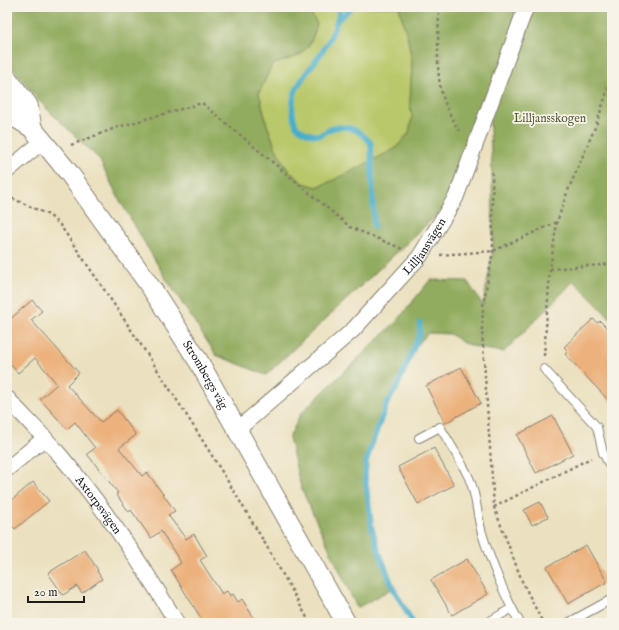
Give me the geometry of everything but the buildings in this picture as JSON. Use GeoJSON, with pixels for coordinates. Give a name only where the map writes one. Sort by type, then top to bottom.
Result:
{"type":"FeatureCollection","features":[{"type":"Feature","properties":{"kind":"street","name":"Lilljansvägen"},"geometry":{"type":"LineString","coordinates":[[238,429],[353,330],[420,256],[456,197],[526,7]]}},
{"type":"Feature","properties":{"kind":"street"},"geometry":{"type":"LineString","coordinates":[[7,78],[28,105],[43,141]]}},
{"type":"Feature","properties":{"kind":"street"},"geometry":{"type":"LineString","coordinates":[[7,107],[16,118],[43,141]]}},
{"type":"Feature","properties":{"kind":"street"},"geometry":{"type":"LineString","coordinates":[[7,171],[43,141]]}},
{"type":"Feature","properties":{"kind":"street","name":"Strombergs väg"},"geometry":{"type":"LineString","coordinates":[[43,141],[152,289],[199,362],[346,623]]}},
{"type":"Feature","properties":{"kind":"street","name":"Axtorpsvägen"},"geometry":{"type":"LineString","coordinates":[[7,398],[59,454],[116,529],[151,579],[177,623]]}},
{"type":"Feature","properties":{"kind":"street"},"geometry":{"type":"LineString","coordinates":[[7,469],[45,438]]}},
{"type":"Feature","properties":{"kind":"lane"},"geometry":{"type":"LineString","coordinates":[[544,369],[597,427],[602,452],[612,470]]}},
{"type":"Feature","properties":{"kind":"lane"},"geometry":{"type":"LineString","coordinates":[[419,438],[440,427],[470,479],[476,498],[482,534],[512,608],[520,623]]}},
{"type":"Feature","properties":{"kind":"lane"},"geometry":{"type":"LineString","coordinates":[[568,623],[612,599]]}},
{"type":"Feature","properties":{"kind":"lane"},"geometry":{"type":"LineString","coordinates":[[487,623],[512,608]]}},
{"type":"Feature","properties":{"kind":"path"},"geometry":{"type":"LineString","coordinates":[[439,7],[439,74],[442,92],[448,111],[459,130]]}},
{"type":"Feature","properties":{"kind":"path"},"geometry":{"type":"LineString","coordinates":[[544,369],[550,269],[557,222],[567,193],[596,125],[612,77]]}},
{"type":"Feature","properties":{"kind":"path"},"geometry":{"type":"LineString","coordinates":[[43,141],[118,127],[202,103],[350,227],[420,256],[493,250],[557,222]]}},
{"type":"Feature","properties":{"kind":"path"},"geometry":{"type":"LineString","coordinates":[[492,172],[493,250],[484,299],[482,331],[494,507],[522,581],[543,623]]}},
{"type":"Feature","properties":{"kind":"path"},"geometry":{"type":"LineString","coordinates":[[7,196],[14,201],[49,215],[60,225],[109,297],[251,519],[310,623]]}},
{"type":"Feature","properties":{"kind":"path"},"geometry":{"type":"LineString","coordinates":[[550,269],[612,264]]}},
{"type":"Feature","properties":{"kind":"path"},"geometry":{"type":"LineString","coordinates":[[477,510],[494,507],[602,452]]}},
{"type":"Feature","properties":{"kind":"green space","name":"Lilljansskogen"},"geometry":{"type":"Polygon","coordinates":[[[7,7],[307,7],[317,24],[311,42],[307,48],[297,56],[272,65],[259,93],[267,125],[276,149],[287,169],[303,183],[317,187],[395,149],[409,133],[412,118],[410,104],[412,62],[408,39],[399,7],[612,7],[612,320],[574,281],[504,352],[483,349],[463,343],[450,334],[428,333],[413,350],[397,387],[387,403],[366,462],[365,477],[372,529],[393,588],[357,608],[301,488],[289,438],[301,413],[396,322],[430,280],[467,281],[483,305],[493,250],[492,172],[489,110],[456,197],[266,375],[216,355],[163,274],[119,199],[99,159],[40,102],[7,60],[7,7]]]}},
{"type":"Feature","properties":{"kind":"green space"},"geometry":{"type":"Polygon","coordinates":[[[307,7],[399,7],[408,39],[412,62],[410,104],[412,118],[409,133],[395,149],[317,187],[303,183],[287,169],[276,149],[267,125],[259,93],[272,65],[301,55],[317,24],[307,7]]]}},
{"type":"Feature","properties":{"kind":"waterway"},"geometry":{"type":"LineString","coordinates":[[340,7],[334,30],[296,90],[293,104],[293,115],[296,126],[310,134],[319,135],[333,128],[344,127],[359,132],[371,143],[374,227]]}},
{"type":"Feature","properties":{"kind":"waterway"},"geometry":{"type":"LineString","coordinates":[[338,20],[352,7]]}},
{"type":"Feature","properties":{"kind":"waterway"},"geometry":{"type":"LineString","coordinates":[[413,623],[393,588],[378,549],[372,529],[365,477],[366,462],[371,446],[387,403],[397,387],[420,333],[420,323]]}}]}
